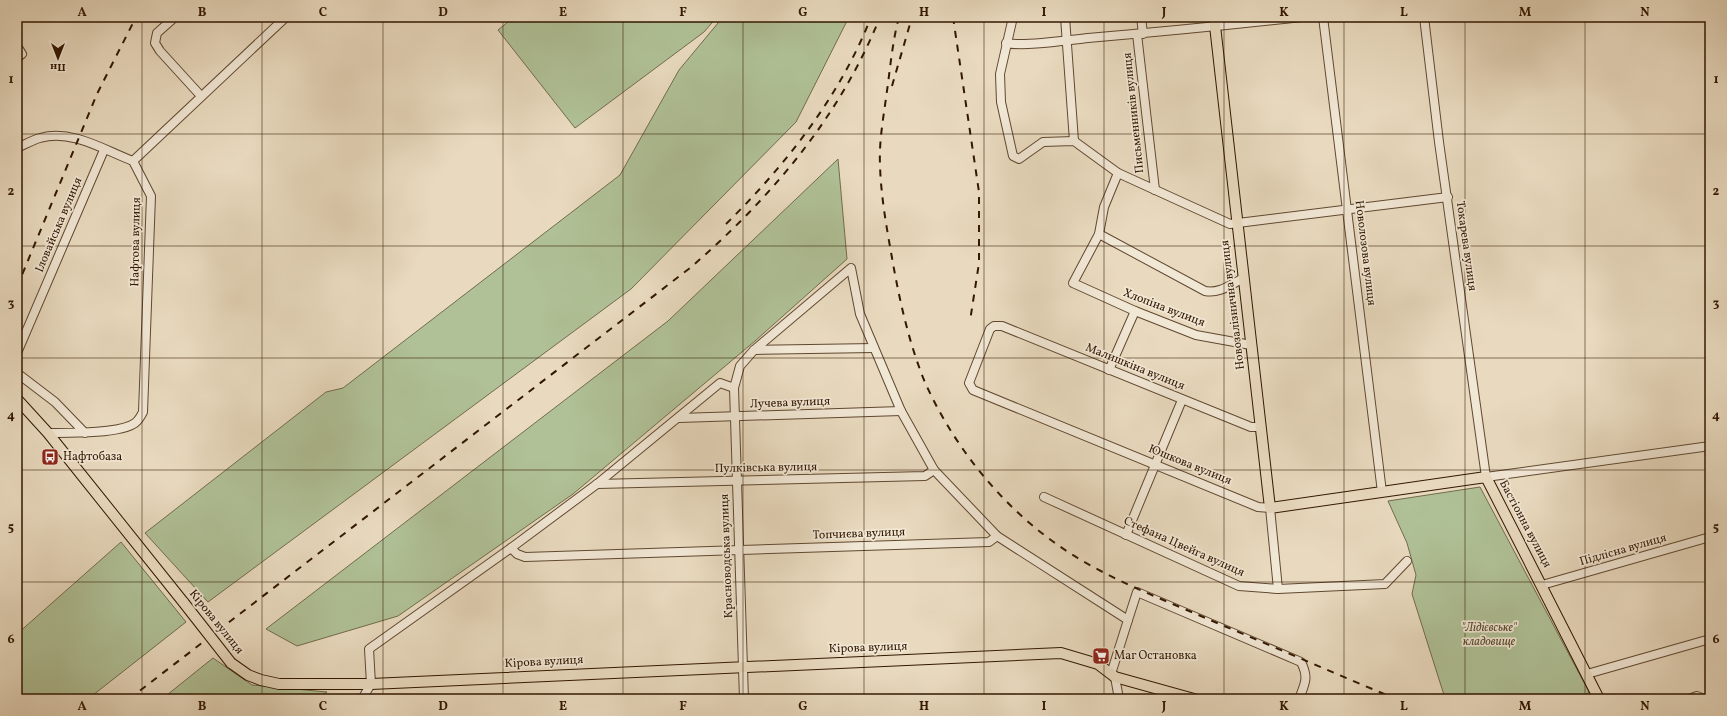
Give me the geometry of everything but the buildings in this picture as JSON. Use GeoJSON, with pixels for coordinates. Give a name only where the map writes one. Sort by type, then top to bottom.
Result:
{"type":"FeatureCollection","features":[{"type":"Feature","properties":{"kind":"main road","name":"Новозалізнична вулиця"},"geometry":{"type":"LineString","coordinates":[[1215,22],[1270,508]]}},
{"type":"Feature","properties":{"kind":"main road","name":"Кірова вулиця"},"geometry":{"type":"LineString","coordinates":[[18,400],[48,433],[231,663],[248,675],[261,680],[279,684],[371,684],[744,666],[1060,653],[1098,664],[1113,676],[1194,699]]}},
{"type":"Feature","properties":{"kind":"main road","name":"Юшкова вулиця"},"geometry":{"type":"LineString","coordinates":[[1270,508],[1486,477]]}},
{"type":"Feature","properties":{"kind":"main road","name":"Бастіонна вулиця"},"geometry":{"type":"LineString","coordinates":[[1486,477],[1598,698]]}},
{"type":"Feature","properties":{"kind":"street"},"geometry":{"type":"LineString","coordinates":[[175,17],[157,33],[155,43],[160,51],[201,96]]}},
{"type":"Feature","properties":{"kind":"street"},"geometry":{"type":"LineString","coordinates":[[17,148],[41,138],[64,136],[78,139],[133,161],[286,17]]}},
{"type":"Feature","properties":{"kind":"street"},"geometry":{"type":"LineString","coordinates":[[1013,17],[1006,42],[1000,74],[1001,102],[1013,156],[1019,159],[1043,142],[1074,141],[1118,173],[1223,222],[1237,225],[1448,197]]}},
{"type":"Feature","properties":{"kind":"street"},"geometry":{"type":"LineString","coordinates":[[1065,17],[1074,141]]}},
{"type":"Feature","properties":{"kind":"street","name":"Письменників вулиця"},"geometry":{"type":"LineString","coordinates":[[1141,17],[1140,34],[1155,190]]}},
{"type":"Feature","properties":{"kind":"street"},"geometry":{"type":"LineString","coordinates":[[1006,42],[1015,44],[1140,34],[1215,22],[1302,17]]}},
{"type":"Feature","properties":{"kind":"street","name":"Новолозова вулиця"},"geometry":{"type":"LineString","coordinates":[[1323,17],[1382,492]]}},
{"type":"Feature","properties":{"kind":"street","name":"Токарева вулиця"},"geometry":{"type":"LineString","coordinates":[[1424,17],[1486,477]]}},
{"type":"Feature","properties":{"kind":"street"},"geometry":{"type":"LineString","coordinates":[[17,46],[22,54],[17,58]]}},
{"type":"Feature","properties":{"kind":"street","name":"Іловайська вулиця"},"geometry":{"type":"LineString","coordinates":[[17,353],[104,150]]}},
{"type":"Feature","properties":{"kind":"street","name":"Нафтова вулиця"},"geometry":{"type":"LineString","coordinates":[[48,433],[85,433],[128,426],[137,422],[143,412],[151,196],[133,161]]}},
{"type":"Feature","properties":{"kind":"street"},"geometry":{"type":"LineString","coordinates":[[1118,173],[1104,207],[1099,234],[1205,291],[1213,292],[1221,290],[1244,278]]}},
{"type":"Feature","properties":{"kind":"street","name":"Хлопіна вулиця"},"geometry":{"type":"LineString","coordinates":[[1099,234],[1073,283],[1135,311],[1196,335],[1251,345]]}},
{"type":"Feature","properties":{"kind":"street","name":"Красноводська вулиця"},"geometry":{"type":"LineString","coordinates":[[744,699],[734,416],[734,388],[740,366],[754,350],[851,268],[860,314],[874,348]]}},
{"type":"Feature","properties":{"kind":"street"},"geometry":{"type":"LineString","coordinates":[[1109,370],[1135,311]]}},
{"type":"Feature","properties":{"kind":"street","name":"Юшкова вулиця"},"geometry":{"type":"LineString","coordinates":[[1002,326],[994,326],[990,329],[969,380],[970,388],[1258,507],[1270,508]]}},
{"type":"Feature","properties":{"kind":"street","name":"Малишкіна вулиця"},"geometry":{"type":"LineString","coordinates":[[1002,326],[1182,400],[1251,427],[1260,427]]}},
{"type":"Feature","properties":{"kind":"street"},"geometry":{"type":"LineString","coordinates":[[754,350],[874,348],[901,412],[934,470],[997,536],[1128,620]]}},
{"type":"Feature","properties":{"kind":"street"},"geometry":{"type":"LineString","coordinates":[[17,373],[55,402],[85,433]]}},
{"type":"Feature","properties":{"kind":"street"},"geometry":{"type":"LineString","coordinates":[[362,699],[371,684],[369,649],[511,548],[597,484],[720,383],[734,388]]}},
{"type":"Feature","properties":{"kind":"street"},"geometry":{"type":"LineString","coordinates":[[1126,535],[1182,400]]}},
{"type":"Feature","properties":{"kind":"street","name":"Лучева вулиця"},"geometry":{"type":"LineString","coordinates":[[679,418],[901,412]]}},
{"type":"Feature","properties":{"kind":"street","name":"Бастіонна вулиця"},"geometry":{"type":"LineString","coordinates":[[1486,477],[1710,446]]}},
{"type":"Feature","properties":{"kind":"street","name":"Пулківська вулиця"},"geometry":{"type":"LineString","coordinates":[[597,484],[925,476],[934,470]]}},
{"type":"Feature","properties":{"kind":"street","name":"Стефана Цвейга вулиця"},"geometry":{"type":"LineString","coordinates":[[1044,498],[1240,586],[1278,589],[1385,584],[1407,561]]}},
{"type":"Feature","properties":{"kind":"street","name":"Новозалізнична вулиця"},"geometry":{"type":"LineString","coordinates":[[1270,508],[1278,589]]}},
{"type":"Feature","properties":{"kind":"street","name":"Топчиєва вулиця"},"geometry":{"type":"LineString","coordinates":[[511,548],[517,554],[525,557],[989,542],[997,536]]}},
{"type":"Feature","properties":{"kind":"street","name":"Підлісна вулиця"},"geometry":{"type":"LineString","coordinates":[[1542,585],[1710,537]]}},
{"type":"Feature","properties":{"kind":"street"},"geometry":{"type":"LineString","coordinates":[[1119,699],[1113,676],[1137,592],[1301,662],[1306,673],[1306,682],[1298,699]]}},
{"type":"Feature","properties":{"kind":"street"},"geometry":{"type":"LineString","coordinates":[[1587,674],[1710,639]]}},
{"type":"Feature","properties":{"kind":"street"},"geometry":{"type":"LineString","coordinates":[[1689,699],[1697,696],[1704,699]]}},
{"type":"Feature","properties":{"kind":"green space"},"geometry":{"type":"Polygon","coordinates":[[[514,17],[717,17],[704,32],[575,128],[498,30],[514,17]]]}},
{"type":"Feature","properties":{"kind":"green space"},"geometry":{"type":"Polygon","coordinates":[[[723,17],[849,17],[796,122],[631,289],[208,602],[145,533],[326,392],[343,388],[620,175],[679,70],[723,17]]]}},
{"type":"Feature","properties":{"kind":"green space"},"geometry":{"type":"Polygon","coordinates":[[[838,159],[847,259],[755,341],[573,494],[398,616],[297,646],[266,629],[668,321],[838,159]]]}},
{"type":"Feature","properties":{"kind":"green space","name":"\"Лідієвське\" кладовище"},"geometry":{"type":"Polygon","coordinates":[[[1480,487],[1589,692],[1581,699],[1466,699],[1465,697],[1444,695],[1412,594],[1416,575],[1407,543],[1388,501],[1480,487]]]}},
{"type":"Feature","properties":{"kind":"green space"},"geometry":{"type":"Polygon","coordinates":[[[121,542],[186,622],[88,699],[17,699],[17,634],[121,542]]]}},
{"type":"Feature","properties":{"kind":"green space"},"geometry":{"type":"Polygon","coordinates":[[[213,658],[252,685],[327,692],[316,699],[162,699],[213,658]]]}},
{"type":"Feature","properties":{"kind":"railway"},"geometry":{"type":"LineString","coordinates":[[17,287],[97,94],[136,17]]}},
{"type":"Feature","properties":{"kind":"railway"},"geometry":{"type":"LineString","coordinates":[[726,224],[748,202],[790,154],[809,128],[844,74],[859,46],[871,17]]}},
{"type":"Feature","properties":{"kind":"railway"},"geometry":{"type":"LineString","coordinates":[[129,699],[690,268],[719,242],[775,185],[823,122],[845,89],[864,54],[880,17]]}},
{"type":"Feature","properties":{"kind":"railway"},"geometry":{"type":"LineString","coordinates":[[899,17],[893,47],[881,139],[881,178],[885,217],[906,326],[914,353],[935,404],[963,449],[996,491],[1015,510],[1055,543],[1092,566],[1150,594],[1396,699]]}},
{"type":"Feature","properties":{"kind":"railway"},"geometry":{"type":"LineString","coordinates":[[892,86],[912,17]]}},
{"type":"Feature","properties":{"kind":"railway"},"geometry":{"type":"LineString","coordinates":[[953,17],[979,192],[979,263],[970,321]]}},
{"type":"Feature","properties":{"kind":"place","name":"Нафтобаза"},"geometry":{"type":"Point","coordinates":[50,457]}},
{"type":"Feature","properties":{"kind":"place","name":"Маг Остановка"},"geometry":{"type":"Point","coordinates":[1101,656]}}]}
